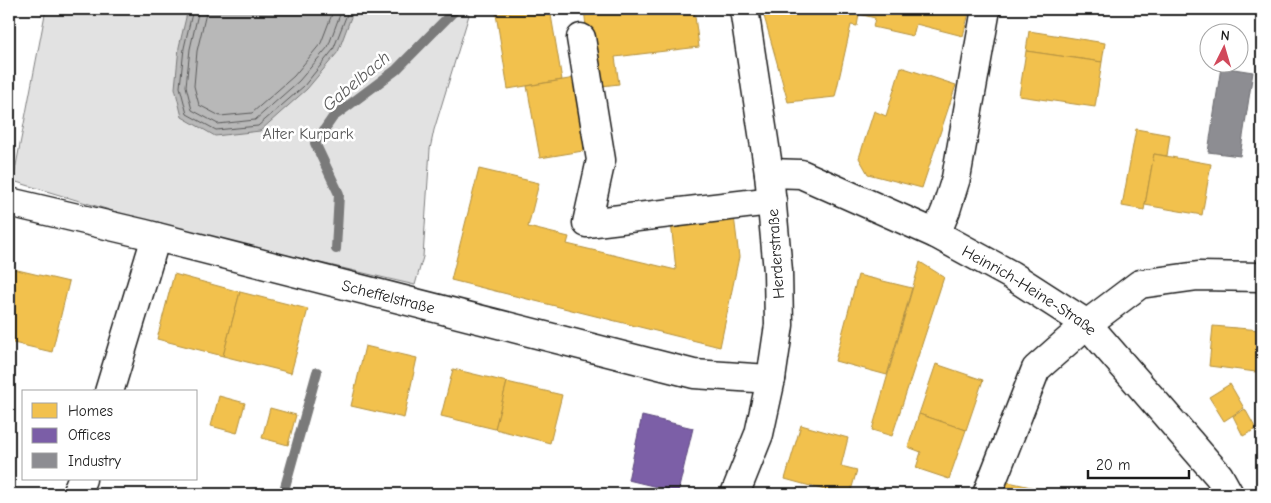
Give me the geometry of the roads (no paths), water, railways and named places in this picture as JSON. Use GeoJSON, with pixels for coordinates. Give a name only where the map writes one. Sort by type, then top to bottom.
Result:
{"type":"FeatureCollection","features":[{"type":"Feature","properties":{"kind":"street","name":"Herderstraße"},"geometry":{"type":"LineString","coordinates":[[735,494],[759,434],[771,379],[779,325],[778,271],[769,173],[744,9]]}},
{"type":"Feature","properties":{"kind":"street"},"geometry":{"type":"LineString","coordinates":[[936,234],[956,178],[986,9]]}},
{"type":"Feature","properties":{"kind":"street"},"geometry":{"type":"LineString","coordinates":[[581,38],[601,160],[587,224],[772,201]]}},
{"type":"Feature","properties":{"kind":"street","name":"Heinrich-Heine-Straße"},"geometry":{"type":"LineString","coordinates":[[769,173],[801,174],[936,234],[1011,275],[1087,324],[1219,476],[1229,494]]}},
{"type":"Feature","properties":{"kind":"street","name":"Scheffelstraße"},"geometry":{"type":"LineString","coordinates":[[9,202],[156,237],[694,374],[771,379]]}},
{"type":"Feature","properties":{"kind":"street"},"geometry":{"type":"LineString","coordinates":[[110,390],[156,237]]}},
{"type":"Feature","properties":{"kind":"street"},"geometry":{"type":"LineString","coordinates":[[987,494],[1036,369],[1087,324],[1140,284],[1198,276],[1262,278]]}},
{"type":"Feature","properties":{"kind":"street"},"geometry":{"type":"LineString","coordinates":[[76,494],[82,480]]}},
{"type":"Feature","properties":{"kind":"water"},"geometry":{"type":"Polygon","coordinates":[[[188,9],[354,9],[338,52],[307,89],[260,131],[215,136],[182,117],[175,88],[179,47],[188,9]]]}},
{"type":"Feature","properties":{"kind":"waterway","name":"Gabelbach"},"geometry":{"type":"LineString","coordinates":[[336,249],[339,194],[315,143],[333,117],[396,70],[456,9]]}},
{"type":"Feature","properties":{"kind":"waterway","name":"Gabelbach"},"geometry":{"type":"LineString","coordinates":[[283,494],[317,372]]}},
{"type":"Feature","properties":{"kind":"park label","name":"Alter Kurpark"},"geometry":{"type":"Point","coordinates":[308,133]}}]}
